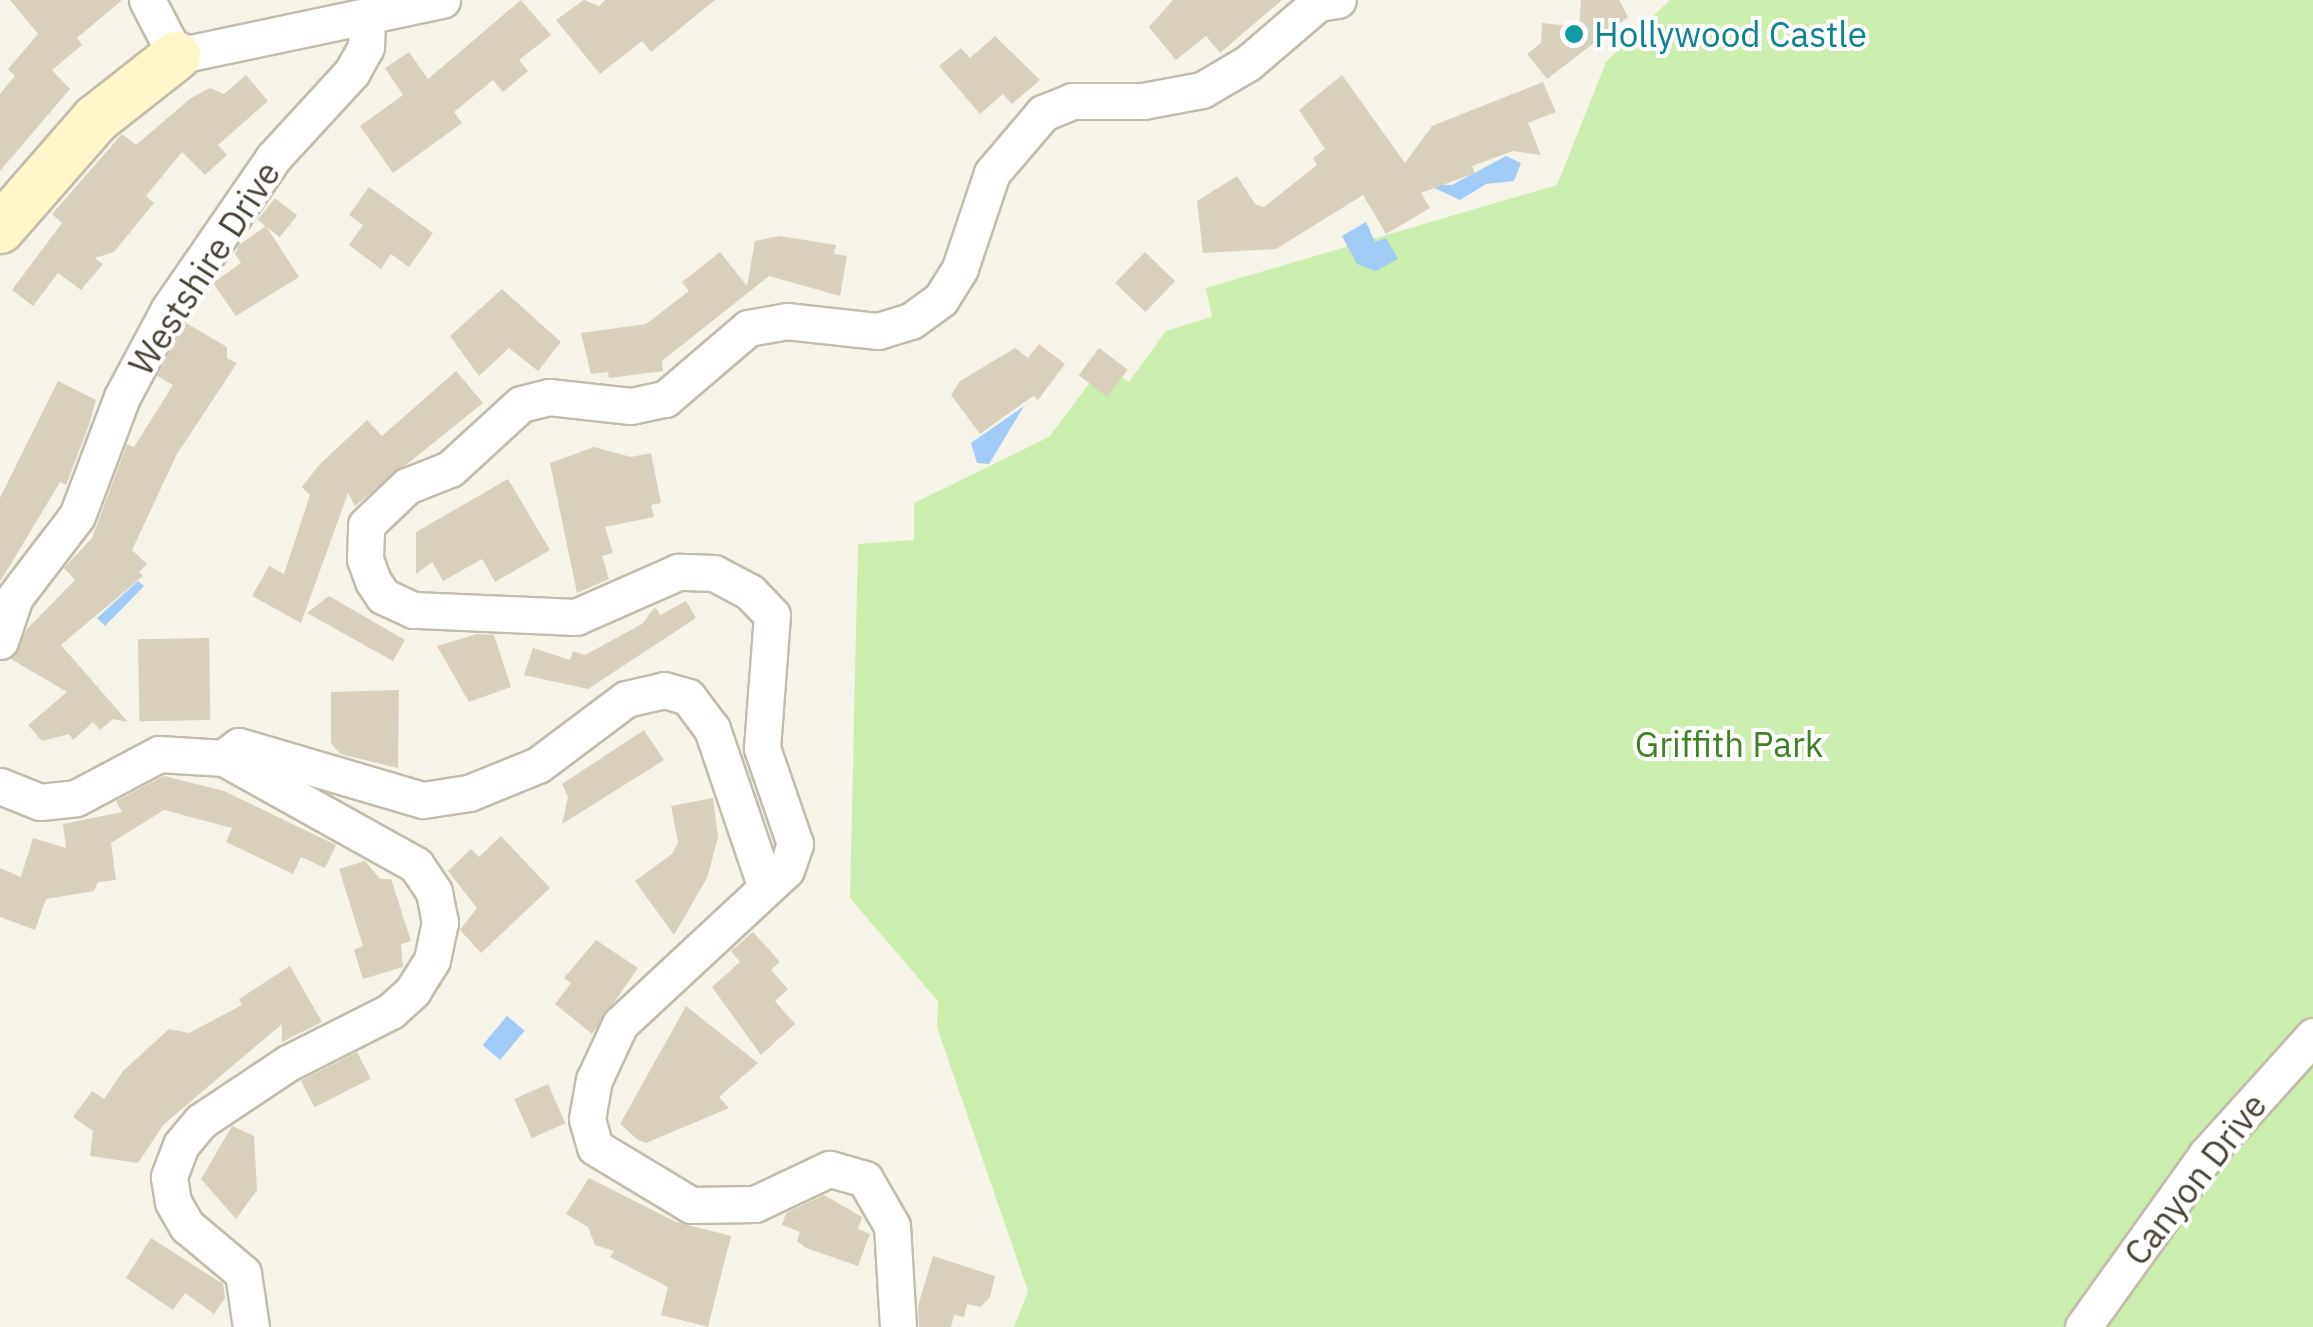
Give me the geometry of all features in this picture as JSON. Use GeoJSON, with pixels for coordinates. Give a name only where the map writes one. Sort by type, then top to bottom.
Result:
{"type":"FeatureCollection","features":[{"type":"Feature","properties":{"kind":"street"},"geometry":{"type":"LineString","coordinates":[[147,0],[176,56]]}},
{"type":"Feature","properties":{"kind":"street"},"geometry":{"type":"LineString","coordinates":[[0,229],[96,119],[176,56],[442,0]]}},
{"type":"Feature","properties":{"kind":"street"},"geometry":{"type":"LineString","coordinates":[[898,1327],[892,1226],[865,1179],[830,1169],[755,1204],[690,1205],[595,1148],[587,1119],[594,1080],[620,1024],[738,917],[765,885],[786,870],[795,844],[762,748],[772,615],[750,592],[714,573],[678,572],[576,617],[413,610],[384,596],[372,581],[365,559],[366,525],[407,486],[450,470],[521,404],[548,397],[631,406],[665,398],[687,386],[722,347],[767,324],[878,330],[911,321],[941,299],[960,268],[992,173],[1044,114],[1072,101],[1142,101],[1202,90],[1248,63],[1318,3],[1338,0]]}},
{"type":"Feature","properties":{"kind":"street","name":"Westshire Drive"},"geometry":{"type":"LineString","coordinates":[[0,641],[15,597],[76,516],[122,397],[169,310],[273,158],[352,72],[366,47],[367,15]]}},
{"type":"Feature","properties":{"kind":"street"},"geometry":{"type":"LineString","coordinates":[[224,758],[239,746],[424,800],[469,793],[538,765],[626,698],[664,690],[688,697],[712,729],[765,885]]}},
{"type":"Feature","properties":{"kind":"street"},"geometry":{"type":"LineString","coordinates":[[0,786],[40,802],[76,798],[159,754],[224,758],[416,865],[434,892],[440,922],[432,960],[391,1011],[288,1063],[201,1121],[182,1146],[170,1176],[174,1202],[187,1226],[243,1273],[252,1327]]}},
{"type":"Feature","properties":{"kind":"street","name":"Canyon Drive"},"geometry":{"type":"LineString","coordinates":[[2083,1327],[2206,1155],[2313,1036]]}},
{"type":"Feature","properties":{"kind":"green space","name":"Griffith Park"},"geometry":{"type":"Polygon","coordinates":[[[1670,0],[2313,0],[2313,1327],[1014,1327],[1028,1291],[937,1027],[938,1001],[850,898],[858,544],[914,540],[914,503],[1049,437],[1103,365],[1129,382],[1166,331],[1212,317],[1206,288],[1557,185],[1606,62],[1670,0]]]}},
{"type":"Feature","properties":{"kind":"water"},"geometry":{"type":"Polygon","coordinates":[[[1506,156],[1521,163],[1514,181],[1486,184],[1460,200],[1426,184],[1452,185],[1506,156]]]}},
{"type":"Feature","properties":{"kind":"water"},"geometry":{"type":"Polygon","coordinates":[[[1366,222],[1375,242],[1386,238],[1398,259],[1376,271],[1357,264],[1342,236],[1366,222]]]}},
{"type":"Feature","properties":{"kind":"water"},"geometry":{"type":"Polygon","coordinates":[[[1024,406],[989,464],[977,463],[971,443],[1024,406]]]}},
{"type":"Feature","properties":{"kind":"water"},"geometry":{"type":"Polygon","coordinates":[[[138,581],[144,586],[105,626],[97,618],[138,581]]]}},
{"type":"Feature","properties":{"kind":"water"},"geometry":{"type":"Polygon","coordinates":[[[507,1016],[525,1031],[500,1060],[483,1045],[507,1016]]]}},
{"type":"Feature","properties":{"kind":"building"},"geometry":{"type":"Polygon","coordinates":[[[10,0],[122,0],[77,38],[82,45],[52,70],[70,89],[0,171],[0,94],[15,76],[8,69],[38,34],[10,0]]]}},
{"type":"Feature","properties":{"kind":"building"},"geometry":{"type":"Polygon","coordinates":[[[521,0],[551,35],[519,60],[528,71],[503,92],[493,80],[454,112],[462,123],[393,173],[360,126],[403,95],[385,68],[409,52],[428,79],[521,0]]]}},
{"type":"Feature","properties":{"kind":"building"},"geometry":{"type":"Polygon","coordinates":[[[584,0],[599,6],[605,0],[715,0],[651,52],[642,41],[600,74],[556,20],[584,0]]]}},
{"type":"Feature","properties":{"kind":"building"},"geometry":{"type":"Polygon","coordinates":[[[1173,0],[1282,0],[1220,53],[1206,36],[1176,60],[1149,27],[1173,0]]]}},
{"type":"Feature","properties":{"kind":"building","name":"Hollywood Castle"},"geometry":{"type":"Polygon","coordinates":[[[1581,0],[1619,0],[1628,17],[1547,79],[1527,54],[1541,43],[1542,23],[1579,27],[1581,0]]]}},
{"type":"Feature","properties":{"kind":"building"},"geometry":{"type":"Polygon","coordinates":[[[995,36],[1040,80],[1012,104],[1003,94],[980,114],[939,66],[961,48],[970,58],[995,36]]]}},
{"type":"Feature","properties":{"kind":"building"},"geometry":{"type":"Polygon","coordinates":[[[246,75],[268,101],[218,145],[227,155],[205,175],[182,152],[146,196],[154,203],[114,252],[95,258],[103,264],[81,290],[58,273],[33,306],[12,290],[62,223],[52,214],[122,134],[136,145],[191,98],[210,88],[224,94],[246,75]]]}},
{"type":"Feature","properties":{"kind":"building"},"geometry":{"type":"Polygon","coordinates":[[[1342,75],[1405,163],[1432,126],[1543,82],[1556,112],[1528,123],[1541,155],[1513,151],[1472,166],[1475,173],[1421,193],[1430,208],[1386,234],[1363,195],[1276,249],[1203,253],[1197,201],[1237,176],[1255,204],[1264,207],[1317,165],[1313,158],[1325,149],[1299,110],[1342,75]]]}},
{"type":"Feature","properties":{"kind":"building"},"geometry":{"type":"Polygon","coordinates":[[[369,187],[433,233],[409,267],[391,254],[381,269],[349,245],[363,225],[349,215],[369,187]]]}},
{"type":"Feature","properties":{"kind":"building"},"geometry":{"type":"Polygon","coordinates":[[[275,198],[297,215],[280,237],[258,220],[275,198]]]}},
{"type":"Feature","properties":{"kind":"building"},"geometry":{"type":"Polygon","coordinates":[[[266,226],[299,277],[236,316],[213,283],[241,263],[235,254],[239,245],[266,226]]]}},
{"type":"Feature","properties":{"kind":"building"},"geometry":{"type":"Polygon","coordinates":[[[780,236],[836,245],[834,254],[847,256],[840,296],[769,276],[662,361],[663,371],[609,378],[608,372],[591,374],[581,333],[646,324],[689,291],[682,282],[720,252],[747,286],[755,241],[780,236]]]}},
{"type":"Feature","properties":{"kind":"building"},"geometry":{"type":"Polygon","coordinates":[[[1145,252],[1175,281],[1145,312],[1115,283],[1145,252]]]}},
{"type":"Feature","properties":{"kind":"building"},"geometry":{"type":"Polygon","coordinates":[[[502,289],[561,342],[538,371],[509,348],[479,376],[450,336],[502,289]]]}},
{"type":"Feature","properties":{"kind":"building"},"geometry":{"type":"Polygon","coordinates":[[[186,323],[227,347],[227,358],[237,363],[177,454],[132,550],[147,564],[139,572],[143,576],[61,645],[128,722],[113,719],[100,730],[93,722],[73,740],[69,734],[42,741],[28,725],[67,692],[11,659],[27,629],[75,580],[64,568],[92,538],[127,444],[134,447],[173,385],[157,376],[186,323]]]}},
{"type":"Feature","properties":{"kind":"building"},"geometry":{"type":"Polygon","coordinates":[[[1039,344],[1065,364],[1038,400],[1033,396],[980,434],[951,395],[960,381],[1015,348],[1028,358],[1039,344]]]}},
{"type":"Feature","properties":{"kind":"building"},"geometry":{"type":"Polygon","coordinates":[[[1099,348],[1128,370],[1107,397],[1079,375],[1099,348]]]}},
{"type":"Feature","properties":{"kind":"building"},"geometry":{"type":"Polygon","coordinates":[[[456,371],[483,403],[355,506],[348,493],[301,623],[252,596],[269,566],[284,574],[310,495],[302,487],[319,465],[367,420],[382,436],[456,371]]]}},
{"type":"Feature","properties":{"kind":"building"},"geometry":{"type":"Polygon","coordinates":[[[58,381],[96,400],[89,425],[66,485],[60,482],[0,582],[0,498],[58,381]]]}},
{"type":"Feature","properties":{"kind":"building"},"geometry":{"type":"Polygon","coordinates":[[[594,447],[631,457],[651,453],[661,503],[651,505],[654,517],[605,527],[613,553],[602,556],[609,579],[577,593],[550,463],[594,447]]]}},
{"type":"Feature","properties":{"kind":"building"},"geometry":{"type":"Polygon","coordinates":[[[508,479],[550,550],[495,582],[482,559],[443,581],[432,562],[416,574],[416,532],[508,479]]]}},
{"type":"Feature","properties":{"kind":"building"},"geometry":{"type":"Polygon","coordinates":[[[329,596],[405,640],[393,661],[307,613],[329,596]]]}},
{"type":"Feature","properties":{"kind":"building"},"geometry":{"type":"Polygon","coordinates":[[[686,601],[696,618],[588,689],[524,675],[533,648],[570,660],[573,651],[585,655],[642,624],[655,607],[660,615],[686,601]]]}},
{"type":"Feature","properties":{"kind":"building"},"geometry":{"type":"Polygon","coordinates":[[[477,634],[494,635],[511,687],[469,702],[437,646],[477,634]]]}},
{"type":"Feature","properties":{"kind":"building"},"geometry":{"type":"Polygon","coordinates":[[[209,638],[210,720],[139,721],[138,639],[209,638]]]}},
{"type":"Feature","properties":{"kind":"building"},"geometry":{"type":"Polygon","coordinates":[[[399,690],[398,768],[340,754],[331,743],[331,692],[399,690]]]}},
{"type":"Feature","properties":{"kind":"building"},"geometry":{"type":"Polygon","coordinates":[[[644,730],[664,760],[562,824],[568,797],[562,784],[644,730]]]}},
{"type":"Feature","properties":{"kind":"building"},"geometry":{"type":"Polygon","coordinates":[[[164,776],[224,791],[336,845],[325,868],[301,857],[293,874],[226,842],[232,828],[164,810],[111,843],[116,880],[98,882],[94,891],[46,899],[35,930],[0,917],[0,868],[21,877],[33,838],[66,848],[63,824],[122,812],[116,801],[164,776]]]}},
{"type":"Feature","properties":{"kind":"building"},"geometry":{"type":"Polygon","coordinates":[[[713,798],[718,838],[707,878],[674,935],[635,881],[672,854],[678,842],[671,806],[713,798]]]}},
{"type":"Feature","properties":{"kind":"building"},"geometry":{"type":"Polygon","coordinates":[[[501,836],[550,888],[481,953],[460,930],[477,908],[448,871],[471,849],[479,857],[501,836]]]}},
{"type":"Feature","properties":{"kind":"building"},"geometry":{"type":"Polygon","coordinates":[[[365,861],[380,879],[391,879],[411,941],[401,944],[403,967],[363,979],[354,950],[363,946],[339,869],[365,861]]]}},
{"type":"Feature","properties":{"kind":"building"},"geometry":{"type":"Polygon","coordinates":[[[753,932],[780,962],[771,970],[788,989],[775,1001],[795,1024],[761,1055],[712,987],[740,962],[731,951],[753,932]]]}},
{"type":"Feature","properties":{"kind":"building"},"geometry":{"type":"Polygon","coordinates":[[[596,940],[638,968],[592,1034],[555,1004],[571,983],[564,978],[596,940]]]}},
{"type":"Feature","properties":{"kind":"building"},"geometry":{"type":"Polygon","coordinates":[[[290,966],[322,1022],[282,1042],[282,1024],[164,1124],[138,1163],[90,1156],[93,1131],[73,1117],[92,1091],[104,1099],[123,1071],[169,1029],[189,1033],[242,1005],[239,999],[290,966]]]}},
{"type":"Feature","properties":{"kind":"building"},"geometry":{"type":"Polygon","coordinates":[[[686,1006],[758,1063],[719,1097],[729,1108],[646,1143],[620,1124],[686,1006]]]}},
{"type":"Feature","properties":{"kind":"building"},"geometry":{"type":"Polygon","coordinates":[[[357,1052],[371,1079],[314,1107],[301,1081],[357,1052]]]}},
{"type":"Feature","properties":{"kind":"building"},"geometry":{"type":"Polygon","coordinates":[[[548,1084],[565,1123],[532,1138],[514,1099],[548,1084]]]}},
{"type":"Feature","properties":{"kind":"building"},"geometry":{"type":"Polygon","coordinates":[[[232,1126],[254,1136],[257,1190],[236,1219],[201,1179],[232,1126]]]}},
{"type":"Feature","properties":{"kind":"building"},"geometry":{"type":"Polygon","coordinates":[[[589,1178],[676,1222],[731,1236],[708,1327],[661,1315],[668,1287],[610,1257],[614,1251],[595,1245],[588,1227],[566,1214],[589,1178]]]}},
{"type":"Feature","properties":{"kind":"building"},"geometry":{"type":"Polygon","coordinates":[[[824,1195],[862,1217],[858,1229],[870,1234],[858,1266],[806,1248],[797,1241],[800,1232],[782,1225],[786,1213],[824,1195]]]}},
{"type":"Feature","properties":{"kind":"building"},"geometry":{"type":"Polygon","coordinates":[[[151,1238],[223,1284],[225,1298],[214,1314],[185,1293],[173,1310],[126,1278],[151,1238]]]}},
{"type":"Feature","properties":{"kind":"building"},"geometry":{"type":"Polygon","coordinates":[[[933,1256],[995,1276],[990,1297],[981,1307],[967,1304],[964,1317],[954,1315],[951,1327],[919,1327],[918,1306],[933,1256]]]}},
{"type":"Feature","properties":{"kind":"place","name":"Hollywood Castle"},"geometry":{"type":"Point","coordinates":[1574,34]}}]}
